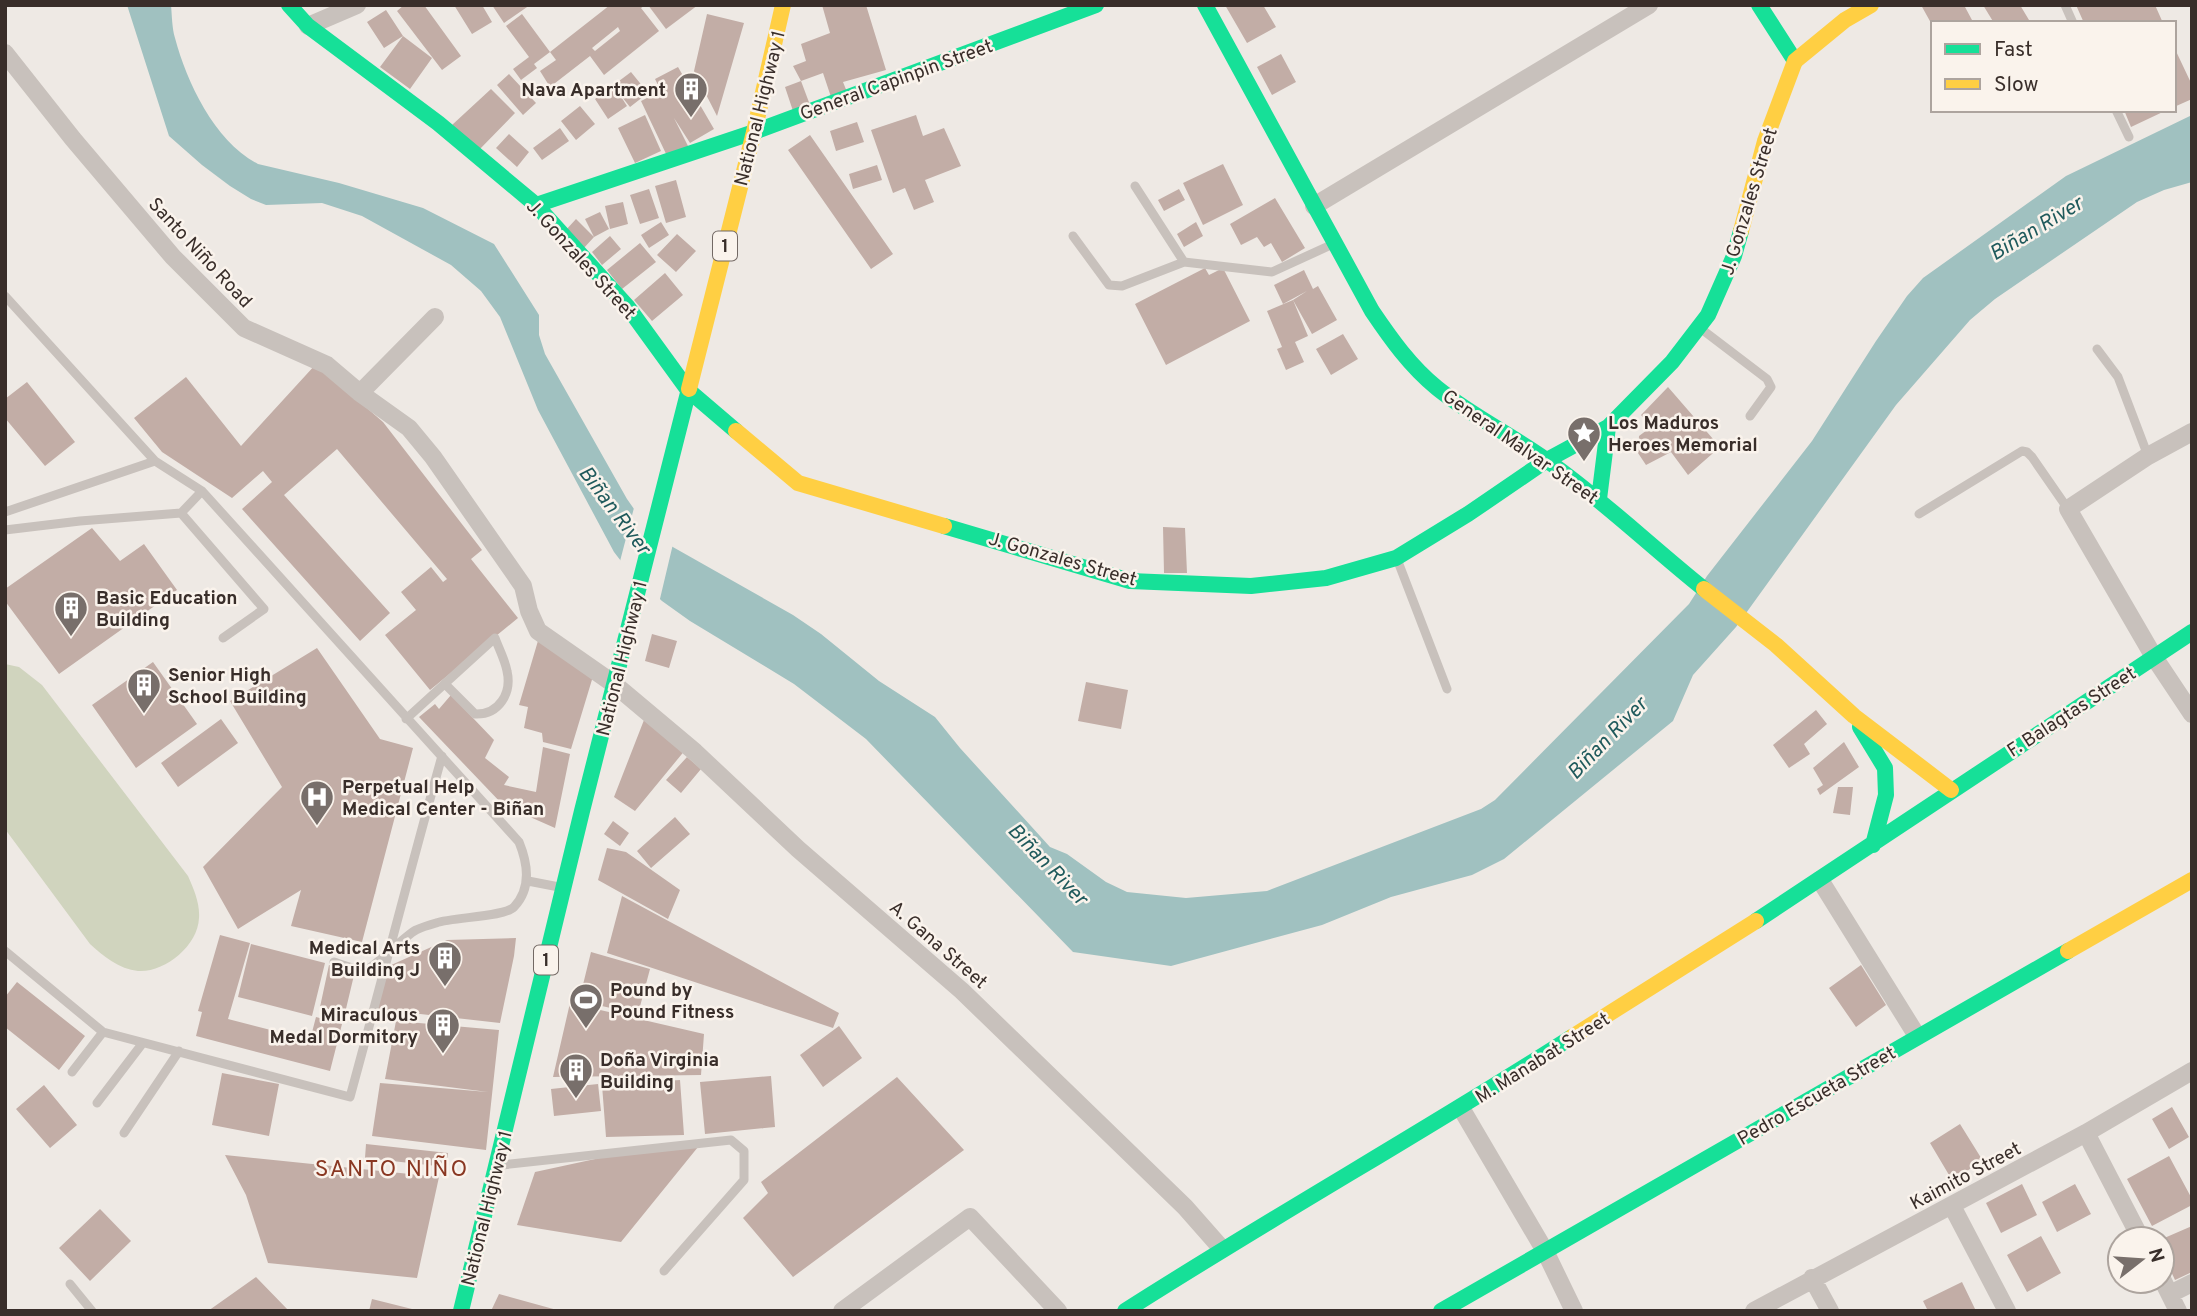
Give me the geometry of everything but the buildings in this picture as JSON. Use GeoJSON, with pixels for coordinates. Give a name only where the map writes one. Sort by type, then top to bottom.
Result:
{"type":"FeatureCollection","features":[{"type":"Feature","properties":{"kind":"main road","name":"J. Gonzales Street"},"geometry":{"type":"LineString","coordinates":[[289,5],[308,26],[438,123],[536,205],[627,306],[688,390],[798,483],[1130,581],[1251,586],[1326,578],[1396,558],[1468,514],[1547,460],[1608,427],[1672,362],[1708,315],[1734,256],[1765,141],[1795,61]]}},
{"type":"Feature","properties":{"kind":"main road","name":"National Highway 1"},"geometry":{"type":"LineString","coordinates":[[461,1311],[632,610],[754,132],[783,5]]}},
{"type":"Feature","properties":{"kind":"main road","name":"General Capinpin Street"},"geometry":{"type":"LineString","coordinates":[[536,205],[754,132],[1096,5]]}},
{"type":"Feature","properties":{"kind":"main road","name":"General Malvar Street"},"geometry":{"type":"LineString","coordinates":[[1205,5],[1372,311],[1401,353],[1436,387],[1494,428],[1547,460],[1599,499],[1680,570],[1776,645],[1854,716],[1951,790]]}},
{"type":"Feature","properties":{"kind":"main road"},"geometry":{"type":"LineString","coordinates":[[1759,5],[1795,61],[1845,20],[1871,5]]}},
{"type":"Feature","properties":{"kind":"main road"},"geometry":{"type":"LineString","coordinates":[[1599,499],[1608,427]]}},
{"type":"Feature","properties":{"kind":"main road","name":"F. Balagtas Street"},"geometry":{"type":"LineString","coordinates":[[1951,790],[2192,632]]}},
{"type":"Feature","properties":{"kind":"main road"},"geometry":{"type":"LineString","coordinates":[[1854,716],[1885,768],[1886,795],[1873,845]]}},
{"type":"Feature","properties":{"kind":"main road","name":"M. Manabat Street"},"geometry":{"type":"LineString","coordinates":[[1125,1311],[1461,1108],[1820,880],[1951,790]]}},
{"type":"Feature","properties":{"kind":"main road","name":"Pedro Escueta Street"},"geometry":{"type":"LineString","coordinates":[[1441,1311],[2192,880]]}},
{"type":"Feature","properties":{"kind":"street"},"geometry":{"type":"LineString","coordinates":[[308,26],[357,5]]}},
{"type":"Feature","properties":{"kind":"street"},"geometry":{"type":"LineString","coordinates":[[1314,206],[1649,5]]}},
{"type":"Feature","properties":{"kind":"street","name":"Santo Niño Road"},"geometry":{"type":"LineString","coordinates":[[5,53],[73,139],[173,257],[244,328],[327,365],[409,428],[433,457],[523,586],[529,611],[538,631],[614,684]]}},
{"type":"Feature","properties":{"kind":"street"},"geometry":{"type":"LineString","coordinates":[[360,393],[435,317]]}},
{"type":"Feature","properties":{"kind":"street"},"geometry":{"type":"LineString","coordinates":[[2192,432],[2148,456],[2068,509],[2154,657],[2192,714]]}},
{"type":"Feature","properties":{"kind":"street","name":"A. Gana Street"},"geometry":{"type":"LineString","coordinates":[[614,684],[695,752],[798,849],[961,990],[1185,1207],[1222,1250]]}},
{"type":"Feature","properties":{"kind":"street"},"geometry":{"type":"LineString","coordinates":[[1820,880],[1917,1037]]}},
{"type":"Feature","properties":{"kind":"street","name":"Kaimito Street"},"geometry":{"type":"LineString","coordinates":[[1754,1311],[2086,1133],[2192,1071]]}},
{"type":"Feature","properties":{"kind":"street"},"geometry":{"type":"LineString","coordinates":[[1461,1108],[1545,1251],[1574,1311]]}},
{"type":"Feature","properties":{"kind":"street"},"geometry":{"type":"LineString","coordinates":[[2086,1133],[2134,1225]]}},
{"type":"Feature","properties":{"kind":"street"},"geometry":{"type":"LineString","coordinates":[[1952,1206],[2007,1311]]}},
{"type":"Feature","properties":{"kind":"street"},"geometry":{"type":"LineString","coordinates":[[842,1311],[970,1217],[1058,1311]]}},
{"type":"Feature","properties":{"kind":"street"},"geometry":{"type":"LineString","coordinates":[[1812,1279],[1830,1311]]}},
{"type":"Feature","properties":{"kind":"street"},"geometry":{"type":"LineString","coordinates":[[2170,1295],[2178,1311]]}},
{"type":"Feature","properties":{"kind":"lane"},"geometry":{"type":"LineString","coordinates":[[2065,5],[2072,21]]}},
{"type":"Feature","properties":{"kind":"lane"},"geometry":{"type":"LineString","coordinates":[[2117,112],[2129,137]]}},
{"type":"Feature","properties":{"kind":"lane"},"geometry":{"type":"LineString","coordinates":[[1135,186],[1184,262]]}},
{"type":"Feature","properties":{"kind":"lane"},"geometry":{"type":"LineString","coordinates":[[1073,236],[1110,285],[1122,286],[1184,262],[1272,272],[1334,243]]}},
{"type":"Feature","properties":{"kind":"lane"},"geometry":{"type":"LineString","coordinates":[[5,296],[155,461],[202,491],[519,842],[525,855],[528,881],[520,900],[512,910],[438,922],[415,931],[391,948],[369,969],[363,970],[334,962]]}},
{"type":"Feature","properties":{"kind":"lane"},"geometry":{"type":"LineString","coordinates":[[1698,327],[1767,379],[1771,387],[1750,416]]}},
{"type":"Feature","properties":{"kind":"lane"},"geometry":{"type":"LineString","coordinates":[[2097,349],[2118,377],[2148,456]]}},
{"type":"Feature","properties":{"kind":"lane"},"geometry":{"type":"LineString","coordinates":[[1919,513],[2022,451],[2032,457],[2068,509]]}},
{"type":"Feature","properties":{"kind":"lane"},"geometry":{"type":"LineString","coordinates":[[5,512],[155,461]]}},
{"type":"Feature","properties":{"kind":"lane"},"geometry":{"type":"LineString","coordinates":[[5,530],[181,513],[202,491]]}},
{"type":"Feature","properties":{"kind":"lane"},"geometry":{"type":"LineString","coordinates":[[181,513],[264,609],[223,638]]}},
{"type":"Feature","properties":{"kind":"lane"},"geometry":{"type":"LineString","coordinates":[[1396,558],[1447,689]]}},
{"type":"Feature","properties":{"kind":"lane"},"geometry":{"type":"LineString","coordinates":[[406,719],[495,638],[507,668],[509,682],[497,708],[486,714],[475,714],[445,684]]}},
{"type":"Feature","properties":{"kind":"lane"},"geometry":{"type":"LineString","coordinates":[[5,951],[103,1032],[350,1097],[391,948],[402,896],[442,756]]}},
{"type":"Feature","properties":{"kind":"lane"},"geometry":{"type":"LineString","coordinates":[[528,881],[564,888]]}},
{"type":"Feature","properties":{"kind":"lane"},"geometry":{"type":"LineString","coordinates":[[72,1072],[103,1032]]}},
{"type":"Feature","properties":{"kind":"lane"},"geometry":{"type":"LineString","coordinates":[[97,1103],[142,1044]]}},
{"type":"Feature","properties":{"kind":"lane"},"geometry":{"type":"LineString","coordinates":[[124,1133],[179,1051]]}},
{"type":"Feature","properties":{"kind":"lane"},"geometry":{"type":"LineString","coordinates":[[497,1166],[732,1140],[744,1151],[744,1180],[664,1271]]}},
{"type":"Feature","properties":{"kind":"lane"},"geometry":{"type":"LineString","coordinates":[[70,1284],[92,1311]]}},
{"type":"Feature","properties":{"kind":"green space"},"geometry":{"type":"Polygon","coordinates":[[[5,664],[19,667],[42,685],[188,876],[199,907],[197,928],[186,948],[158,968],[131,970],[118,965],[90,944],[5,829],[5,664]]]}},
{"type":"Feature","properties":{"kind":"water","name":"Biñan River"},"geometry":{"type":"Polygon","coordinates":[[[127,5],[171,5],[175,38],[195,92],[216,126],[229,141],[258,164],[339,183],[423,208],[494,244],[539,315],[539,335],[545,354],[627,499],[664,542],[793,615],[879,681],[935,717],[1050,847],[1067,854],[1106,882],[1127,892],[1186,898],[1267,891],[1481,809],[1495,800],[1689,604],[1707,576],[1812,441],[1876,341],[1923,278],[2066,176],[2192,115],[2192,182],[2137,202],[1995,299],[1970,320],[1896,405],[1736,627],[1693,675],[1673,721],[1504,859],[1472,875],[1391,897],[1322,925],[1171,966],[1073,952],[866,739],[794,684],[662,601],[614,552],[538,410],[500,317],[481,291],[451,265],[362,216],[322,203],[266,205],[230,186],[202,165],[169,136],[127,5]]]}},
{"type":"Feature","properties":{"kind":"pier"},"geometry":{"type":"Polygon","coordinates":[[[635,504],[641,514],[673,544],[659,603],[619,565],[635,504]]]}},
{"type":"Feature","properties":{"kind":"traffic: fast"},"geometry":{"type":"LineString","coordinates":[[289,5],[308,26],[438,123],[536,205],[627,306],[688,390],[736,431]]}},
{"type":"Feature","properties":{"kind":"traffic: fast"},"geometry":{"type":"LineString","coordinates":[[536,205],[754,132],[1096,5]]}},
{"type":"Feature","properties":{"kind":"traffic: fast"},"geometry":{"type":"LineString","coordinates":[[1205,5],[1372,311],[1410,361],[1427,380],[1451,399],[1575,482],[1704,589]]}},
{"type":"Feature","properties":{"kind":"traffic: fast"},"geometry":{"type":"LineString","coordinates":[[1759,5],[1795,61]]}},
{"type":"Feature","properties":{"kind":"traffic: fast"},"geometry":{"type":"LineString","coordinates":[[944,526],[1130,581],[1251,586],[1326,578],[1396,558],[1468,514],[1547,460],[1608,427],[1672,362],[1708,315],[1734,256],[1741,231]]}},
{"type":"Feature","properties":{"kind":"traffic: fast"},"geometry":{"type":"LineString","coordinates":[[461,1311],[582,811],[689,389]]}},
{"type":"Feature","properties":{"kind":"traffic: fast"},"geometry":{"type":"LineString","coordinates":[[1599,499],[1608,427]]}},
{"type":"Feature","properties":{"kind":"traffic: fast"},"geometry":{"type":"LineString","coordinates":[[1756,921],[2192,632]]}},
{"type":"Feature","properties":{"kind":"traffic: fast"},"geometry":{"type":"LineString","coordinates":[[1860,727],[1885,768],[1886,795],[1873,845]]}},
{"type":"Feature","properties":{"kind":"traffic: fast"},"geometry":{"type":"LineString","coordinates":[[1441,1311],[2068,951]]}},
{"type":"Feature","properties":{"kind":"traffic: fast"},"geometry":{"type":"LineString","coordinates":[[1125,1311],[1572,1037]]}},
{"type":"Feature","properties":{"kind":"traffic: slow"},"geometry":{"type":"LineString","coordinates":[[689,389],[783,5]]}},
{"type":"Feature","properties":{"kind":"traffic: slow"},"geometry":{"type":"LineString","coordinates":[[1741,231],[1765,141],[1795,61],[1845,20],[1871,5]]}},
{"type":"Feature","properties":{"kind":"traffic: slow"},"geometry":{"type":"LineString","coordinates":[[736,431],[798,483],[944,526]]}},
{"type":"Feature","properties":{"kind":"traffic: slow"},"geometry":{"type":"LineString","coordinates":[[1704,589],[1776,645],[1854,716],[1951,790]]}},
{"type":"Feature","properties":{"kind":"traffic: slow"},"geometry":{"type":"LineString","coordinates":[[2068,951],[2192,880]]}},
{"type":"Feature","properties":{"kind":"traffic: slow"},"geometry":{"type":"LineString","coordinates":[[1572,1037],[1756,921]]}},
{"type":"Feature","properties":{"kind":"place","name":"Nava Apartment"},"geometry":{"type":"Point","coordinates":[691,119]}},
{"type":"Feature","properties":{"kind":"place","name":"Los Maduros Heroes Memorial"},"geometry":{"type":"Point","coordinates":[1584,463]}},
{"type":"Feature","properties":{"kind":"place","name":"Basic Education Building"},"geometry":{"type":"Point","coordinates":[71,638]}},
{"type":"Feature","properties":{"kind":"place","name":"Senior High School Building"},"geometry":{"type":"Point","coordinates":[144,715]}},
{"type":"Feature","properties":{"kind":"place","name":"Perpetual Help Medical Center - Biñan"},"geometry":{"type":"Point","coordinates":[317,827]}},
{"type":"Feature","properties":{"kind":"place","name":"Medical Arts Building J"},"geometry":{"type":"Point","coordinates":[445,988]}},
{"type":"Feature","properties":{"kind":"place","name":"Pound by Pound Fitness"},"geometry":{"type":"Point","coordinates":[586,1030]}},
{"type":"Feature","properties":{"kind":"place","name":"Miraculous Medal Dormitory"},"geometry":{"type":"Point","coordinates":[443,1055]}},
{"type":"Feature","properties":{"kind":"place","name":"Doña Virginia Building"},"geometry":{"type":"Point","coordinates":[576,1100]}},
{"type":"Feature","properties":{"kind":"district","name":"SANTO NIÑO"},"geometry":{"type":"Point","coordinates":[392,1168]}}]}
